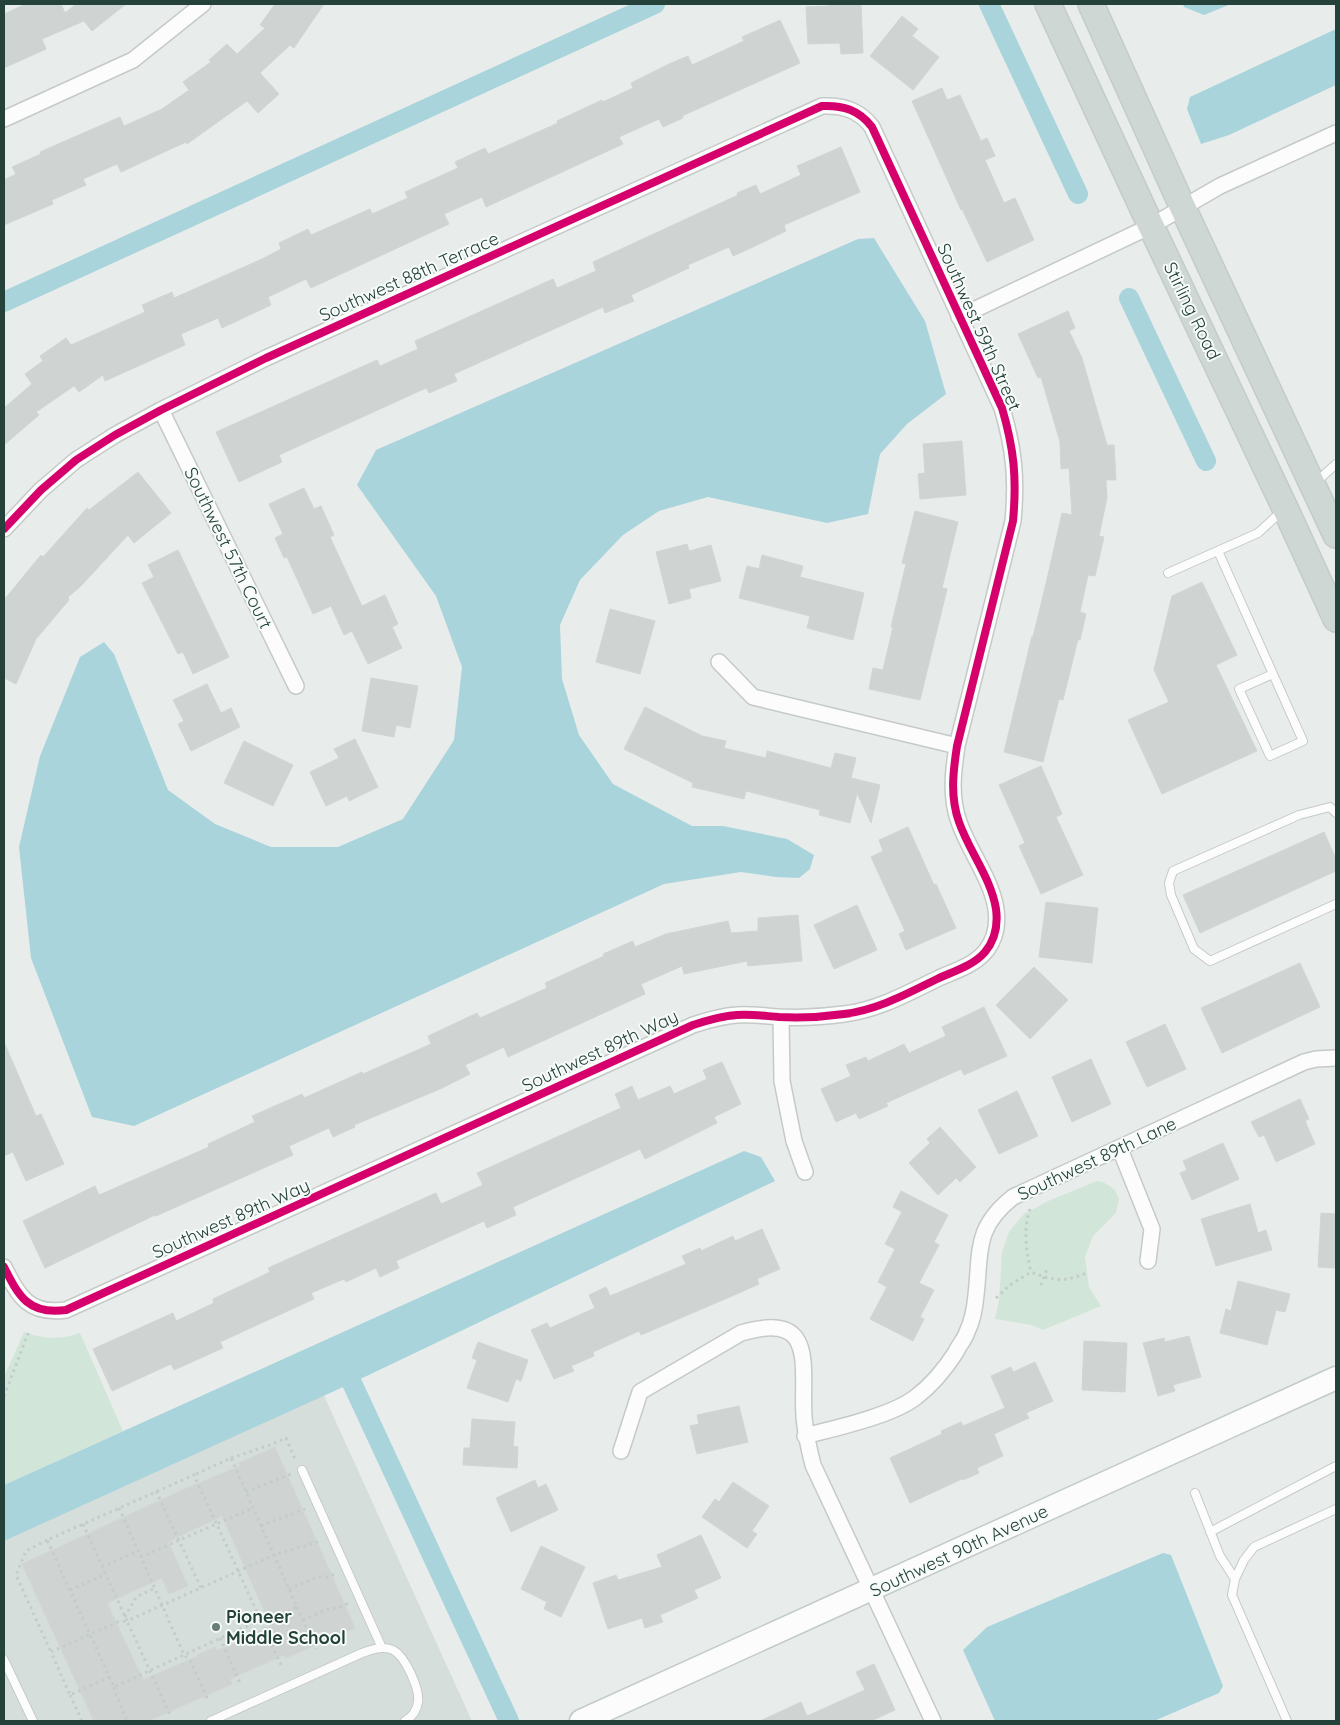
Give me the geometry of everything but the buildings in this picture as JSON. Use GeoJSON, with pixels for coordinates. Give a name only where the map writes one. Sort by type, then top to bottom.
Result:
{"type":"FeatureCollection","features":[{"type":"Feature","properties":{"kind":"main road","name":"Stirling Road"},"geometry":{"type":"LineString","coordinates":[[1048,4],[1151,226],[1286,508],[1336,619]]}},
{"type":"Feature","properties":{"kind":"main road","name":"Stirling Road"},"geometry":{"type":"LineString","coordinates":[[1091,4],[1183,208],[1336,535]]}},
{"type":"Feature","properties":{"kind":"main road"},"geometry":{"type":"LineString","coordinates":[[1286,508],[1313,485]]}},
{"type":"Feature","properties":{"kind":"street"},"geometry":{"type":"LineString","coordinates":[[4,120],[133,60],[203,4]]}},
{"type":"Feature","properties":{"kind":"street","name":"Southwest 88th Terrace"},"geometry":{"type":"LineString","coordinates":[[4,529],[41,490],[76,460],[115,435],[161,410],[266,358],[810,111],[822,106],[834,106],[854,111]]}},
{"type":"Feature","properties":{"kind":"street","name":"Southwest 59th Street"},"geometry":{"type":"LineString","coordinates":[[854,111],[865,117],[872,126],[1002,408],[1010,436],[1016,491],[1013,521],[956,746]]}},
{"type":"Feature","properties":{"kind":"street"},"geometry":{"type":"LineString","coordinates":[[959,317],[1151,226],[1220,186],[1336,133]]}},
{"type":"Feature","properties":{"kind":"street","name":"Southwest 57th Court"},"geometry":{"type":"LineString","coordinates":[[161,410],[296,686]]}},
{"type":"Feature","properties":{"kind":"street"},"geometry":{"type":"LineString","coordinates":[[719,662],[753,697],[956,746]]}},
{"type":"Feature","properties":{"kind":"street","name":"Southwest 89th Way"},"geometry":{"type":"LineString","coordinates":[[4,1267],[15,1290],[23,1299],[39,1310],[66,1310],[693,1025],[715,1017],[739,1015],[781,1017],[843,1014],[865,1010],[888,1003],[972,963],[985,952],[992,940],[996,925],[996,908],[991,891],[958,822],[953,798],[956,746]]}},
{"type":"Feature","properties":{"kind":"street"},"geometry":{"type":"LineString","coordinates":[[781,1017],[782,1082],[794,1141],[805,1172]]}},
{"type":"Feature","properties":{"kind":"street","name":"Southwest 89th Lane"},"geometry":{"type":"LineString","coordinates":[[805,1436],[868,1419],[915,1399],[948,1364],[968,1332],[976,1298],[980,1243],[985,1228],[992,1217],[1013,1197],[1304,1062],[1336,1058]]}},
{"type":"Feature","properties":{"kind":"street"},"geometry":{"type":"LineString","coordinates":[[1120,1149],[1152,1229],[1148,1261]]}},
{"type":"Feature","properties":{"kind":"street"},"geometry":{"type":"LineString","coordinates":[[621,1451],[640,1392],[741,1333],[755,1329],[771,1328],[793,1334],[800,1343],[805,1369],[805,1436],[813,1465],[933,1721]]}},
{"type":"Feature","properties":{"kind":"street","name":"Southwest 90th Avenue"},"geometry":{"type":"LineString","coordinates":[[581,1721],[871,1591],[1336,1378]]}},
{"type":"Feature","properties":{"kind":"lane"},"geometry":{"type":"LineString","coordinates":[[1313,485],[1336,464]]}},
{"type":"Feature","properties":{"kind":"lane"},"geometry":{"type":"LineString","coordinates":[[1168,573],[1258,533],[1286,508]]}},
{"type":"Feature","properties":{"kind":"lane"},"geometry":{"type":"LineString","coordinates":[[1218,551],[1303,741],[1270,756],[1239,689],[1273,674]]}},
{"type":"Feature","properties":{"kind":"lane"},"geometry":{"type":"LineString","coordinates":[[1336,813],[1330,807],[1299,814],[1173,871],[1169,883],[1171,895],[1194,949],[1210,961],[1336,904]]}},
{"type":"Feature","properties":{"kind":"lane"},"geometry":{"type":"LineString","coordinates":[[1210,1532],[1336,1466]]}},
{"type":"Feature","properties":{"kind":"lane"},"geometry":{"type":"LineString","coordinates":[[302,1470],[382,1648]]}},
{"type":"Feature","properties":{"kind":"lane"},"geometry":{"type":"LineString","coordinates":[[1195,1493],[1220,1556],[1235,1579]]}},
{"type":"Feature","properties":{"kind":"lane"},"geometry":{"type":"LineString","coordinates":[[1288,1721],[1232,1595],[1235,1579],[1244,1560],[1254,1547],[1336,1509]]}},
{"type":"Feature","properties":{"kind":"lane"},"geometry":{"type":"LineString","coordinates":[[211,1721],[362,1653],[382,1648],[392,1650],[405,1662],[418,1691],[416,1711],[405,1721]]}},
{"type":"Feature","properties":{"kind":"lane"},"geometry":{"type":"LineString","coordinates":[[4,1660],[33,1721]]}},
{"type":"Feature","properties":{"kind":"path"},"geometry":{"type":"LineString","coordinates":[[1030,1209],[1025,1235],[1030,1272]]}},
{"type":"Feature","properties":{"kind":"path"},"geometry":{"type":"LineString","coordinates":[[1041,1285],[1047,1269]]}},
{"type":"Feature","properties":{"kind":"path"},"geometry":{"type":"LineString","coordinates":[[1030,1272],[1052,1280],[1067,1279],[1089,1272]]}},
{"type":"Feature","properties":{"kind":"path"},"geometry":{"type":"LineString","coordinates":[[996,1298],[1010,1285],[1030,1272]]}},
{"type":"Feature","properties":{"kind":"path"},"geometry":{"type":"LineString","coordinates":[[4,1396],[28,1331]]}},
{"type":"Feature","properties":{"kind":"path"},"geometry":{"type":"LineString","coordinates":[[82,1721],[16,1575],[26,1551],[230,1458],[286,1438],[302,1470],[246,1492]]}},
{"type":"Feature","properties":{"kind":"path"},"geometry":{"type":"LineString","coordinates":[[230,1458],[316,1649]]}},
{"type":"Feature","properties":{"kind":"path"},"geometry":{"type":"LineString","coordinates":[[194,1475],[281,1665]]}},
{"type":"Feature","properties":{"kind":"path"},"geometry":{"type":"LineString","coordinates":[[156,1491],[201,1588]]}},
{"type":"Feature","properties":{"kind":"path"},"geometry":{"type":"LineString","coordinates":[[261,1526],[318,1504]]}},
{"type":"Feature","properties":{"kind":"path"},"geometry":{"type":"LineString","coordinates":[[118,1508],[184,1655],[190,1660],[206,1698]]}},
{"type":"Feature","properties":{"kind":"path"},"geometry":{"type":"LineString","coordinates":[[141,1557],[253,1508]]}},
{"type":"Feature","properties":{"kind":"path"},"geometry":{"type":"LineString","coordinates":[[83,1524],[170,1715]]}},
{"type":"Feature","properties":{"kind":"path"},"geometry":{"type":"LineString","coordinates":[[51,1652],[274,1555],[332,1537]]}},
{"type":"Feature","properties":{"kind":"path"},"geometry":{"type":"LineString","coordinates":[[47,1540],[110,1677],[114,1692],[127,1721]]}},
{"type":"Feature","properties":{"kind":"path"},"geometry":{"type":"LineString","coordinates":[[102,1567],[138,1551]]}},
{"type":"Feature","properties":{"kind":"path"},"geometry":{"type":"LineString","coordinates":[[289,1589],[317,1577],[328,1577],[347,1569]]}},
{"type":"Feature","properties":{"kind":"path"},"geometry":{"type":"LineString","coordinates":[[70,1590],[106,1574]]}},
{"type":"Feature","properties":{"kind":"path"},"geometry":{"type":"LineString","coordinates":[[126,1619],[136,1597],[155,1588]]}},
{"type":"Feature","properties":{"kind":"path"},"geometry":{"type":"LineString","coordinates":[[303,1620],[328,1609],[339,1608],[360,1598]]}},
{"type":"Feature","properties":{"kind":"path"},"geometry":{"type":"LineString","coordinates":[[114,1687],[260,1620],[267,1620],[297,1607]]}},
{"type":"Feature","properties":{"kind":"path"},"geometry":{"type":"LineString","coordinates":[[220,1638],[240,1683]]}},
{"type":"Feature","properties":{"kind":"path"},"geometry":{"type":"LineString","coordinates":[[70,1694],[110,1677]]}},
{"type":"Feature","properties":{"kind":"shaded area","name":"Pioneer Middle School"},"geometry":{"type":"Polygon","coordinates":[[[321,1389],[472,1721],[4,1721],[4,1532],[321,1389]]]}},
{"type":"Feature","properties":{"kind":"green space"},"geometry":{"type":"Polygon","coordinates":[[[1097,1181],[1103,1182],[1115,1190],[1119,1199],[1116,1213],[1093,1236],[1085,1257],[1089,1287],[1101,1306],[1043,1330],[1031,1325],[995,1319],[999,1300],[1002,1252],[1009,1232],[1024,1214],[1048,1201],[1097,1181]]]}},
{"type":"Feature","properties":{"kind":"green space"},"geometry":{"type":"Polygon","coordinates":[[[24,1332],[52,1338],[80,1333],[123,1431],[4,1485],[4,1377],[24,1332]]]}},
{"type":"Feature","properties":{"kind":"water"},"geometry":{"type":"Polygon","coordinates":[[[1183,4],[1231,4],[1204,15],[1184,7],[1183,4]]]}},
{"type":"Feature","properties":{"kind":"water"},"geometry":{"type":"Polygon","coordinates":[[[1336,29],[1336,85],[1229,135],[1201,144],[1187,109],[1190,97],[1336,29]]]}},
{"type":"Feature","properties":{"kind":"water"},"geometry":{"type":"Polygon","coordinates":[[[874,238],[925,321],[946,394],[907,424],[880,454],[868,514],[827,523],[708,497],[659,511],[623,535],[580,580],[560,625],[562,679],[579,735],[613,784],[692,826],[723,826],[787,839],[814,855],[810,869],[799,878],[741,872],[664,884],[134,1126],[92,1117],[31,958],[19,847],[40,756],[80,657],[104,642],[114,654],[168,790],[215,824],[271,847],[338,847],[403,819],[454,740],[462,667],[436,596],[357,485],[376,450],[858,239],[874,238]]]}},
{"type":"Feature","properties":{"kind":"water"},"geometry":{"type":"Polygon","coordinates":[[[744,1151],[761,1157],[775,1181],[352,1383],[4,1541],[4,1485],[744,1151]]]}},
{"type":"Feature","properties":{"kind":"water"},"geometry":{"type":"Polygon","coordinates":[[[1163,1553],[1171,1555],[1223,1686],[1219,1693],[1154,1721],[995,1721],[963,1650],[987,1627],[1163,1553]]]}},
{"type":"Feature","properties":{"kind":"waterway"},"geometry":{"type":"LineString","coordinates":[[4,302],[655,4]]}},
{"type":"Feature","properties":{"kind":"waterway"},"geometry":{"type":"LineString","coordinates":[[989,4],[1078,194]]}},
{"type":"Feature","properties":{"kind":"waterway"},"geometry":{"type":"LineString","coordinates":[[1129,298],[1206,461]]}},
{"type":"Feature","properties":{"kind":"waterway"},"geometry":{"type":"LineString","coordinates":[[352,1383],[509,1721]]}},
{"type":"Feature","properties":{"kind":"cycle path"},"geometry":{"type":"LineString","coordinates":[[4,529],[41,490],[76,460],[115,435],[161,410],[266,358],[822,106],[837,106],[850,110],[862,116],[872,127],[1002,408],[1014,464],[1013,521],[957,746],[954,775],[953,794],[956,813],[963,833],[990,886],[996,909],[997,920],[993,937],[981,957],[964,967],[893,1000],[857,1012],[803,1017],[737,1015],[715,1018],[693,1025],[66,1310],[53,1311],[34,1307],[20,1295],[4,1267]]}},
{"type":"Feature","properties":{"kind":"place","name":"Pioneer Middle School"},"geometry":{"type":"Point","coordinates":[216,1627]}}]}
